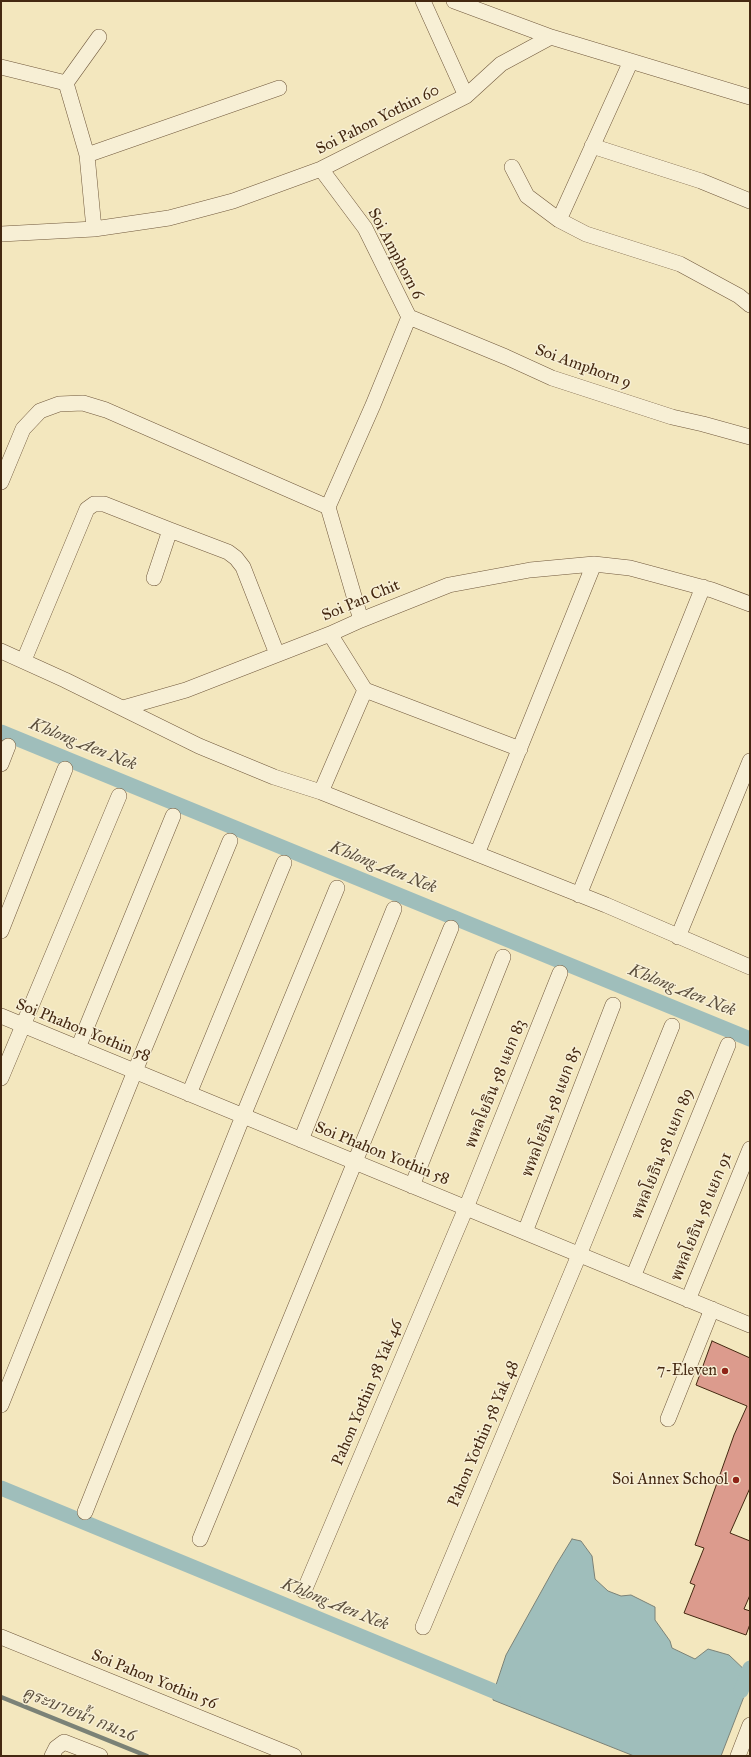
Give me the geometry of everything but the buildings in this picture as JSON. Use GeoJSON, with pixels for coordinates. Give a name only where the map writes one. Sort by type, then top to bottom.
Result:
{"type":"FeatureCollection","features":[{"type":"Feature","properties":{"kind":"street"},"geometry":{"type":"LineString","coordinates":[[423,1],[466,96]]}},
{"type":"Feature","properties":{"kind":"street"},"geometry":{"type":"LineString","coordinates":[[454,1],[551,37],[750,97]]}},
{"type":"Feature","properties":{"kind":"street"},"geometry":{"type":"LineString","coordinates":[[66,83],[99,37]]}},
{"type":"Feature","properties":{"kind":"street","name":"Soi Pahon Yothin 60"},"geometry":{"type":"LineString","coordinates":[[1,234],[94,229],[169,218],[233,202],[320,169],[466,96],[500,64],[551,37]]}},
{"type":"Feature","properties":{"kind":"street"},"geometry":{"type":"LineString","coordinates":[[559,220],[631,61]]}},
{"type":"Feature","properties":{"kind":"street"},"geometry":{"type":"LineString","coordinates":[[1,68],[66,83]]}},
{"type":"Feature","properties":{"kind":"street"},"geometry":{"type":"LineString","coordinates":[[66,83],[87,156],[94,229]]}},
{"type":"Feature","properties":{"kind":"street"},"geometry":{"type":"LineString","coordinates":[[87,156],[279,88]]}},
{"type":"Feature","properties":{"kind":"street"},"geometry":{"type":"LineString","coordinates":[[592,146],[701,181],[750,200]]}},
{"type":"Feature","properties":{"kind":"street"},"geometry":{"type":"LineString","coordinates":[[512,167],[527,196],[559,220],[586,234],[680,264],[738,296],[750,305]]}},
{"type":"Feature","properties":{"kind":"street","name":"Soi Amphorn 6"},"geometry":{"type":"LineString","coordinates":[[320,169],[365,228],[409,317]]}},
{"type":"Feature","properties":{"kind":"street"},"geometry":{"type":"LineString","coordinates":[[361,620],[328,507],[373,405],[409,317]]}},
{"type":"Feature","properties":{"kind":"street","name":"Soi Amphorn 9"},"geometry":{"type":"LineString","coordinates":[[409,317],[506,357],[552,378],[672,417],[750,436]]}},
{"type":"Feature","properties":{"kind":"street"},"geometry":{"type":"LineString","coordinates":[[1,482],[7,452],[23,429],[40,412],[59,404],[83,403],[106,410],[328,507]]}},
{"type":"Feature","properties":{"kind":"street"},"geometry":{"type":"LineString","coordinates":[[24,660],[87,509],[94,504],[104,504],[228,552],[236,558],[243,567],[277,654]]}},
{"type":"Feature","properties":{"kind":"street"},"geometry":{"type":"LineString","coordinates":[[154,578],[170,530]]}},
{"type":"Feature","properties":{"kind":"street"},"geometry":{"type":"LineString","coordinates":[[477,854],[594,564]]}},
{"type":"Feature","properties":{"kind":"street","name":"Soi Pan Chit"},"geometry":{"type":"LineString","coordinates":[[123,708],[186,690],[330,634],[449,585],[530,570],[594,564],[630,568],[703,587],[750,604]]}},
{"type":"Feature","properties":{"kind":"street"},"geometry":{"type":"LineString","coordinates":[[579,895],[703,587]]}},
{"type":"Feature","properties":{"kind":"street"},"geometry":{"type":"LineString","coordinates":[[330,634],[365,690],[520,749]]}},
{"type":"Feature","properties":{"kind":"street"},"geometry":{"type":"LineString","coordinates":[[1,651],[24,660],[199,746],[274,777],[321,792],[579,895],[750,968]]}},
{"type":"Feature","properties":{"kind":"street"},"geometry":{"type":"LineString","coordinates":[[321,792],[365,690]]}},
{"type":"Feature","properties":{"kind":"street"},"geometry":{"type":"LineString","coordinates":[[1,764],[8,746]]}},
{"type":"Feature","properties":{"kind":"street"},"geometry":{"type":"LineString","coordinates":[[678,936],[750,761]]}},
{"type":"Feature","properties":{"kind":"street"},"geometry":{"type":"LineString","coordinates":[[1,931],[65,769]]}},
{"type":"Feature","properties":{"kind":"street"},"geometry":{"type":"LineString","coordinates":[[1,1078],[119,796]]}},
{"type":"Feature","properties":{"kind":"street"},"geometry":{"type":"LineString","coordinates":[[78,1048],[173,816]]}},
{"type":"Feature","properties":{"kind":"street"},"geometry":{"type":"LineString","coordinates":[[1,1405],[135,1071],[230,841]]}},
{"type":"Feature","properties":{"kind":"street"},"geometry":{"type":"LineString","coordinates":[[189,1094],[284,863]]}},
{"type":"Feature","properties":{"kind":"street"},"geometry":{"type":"LineString","coordinates":[[85,1512],[243,1116],[337,888]]}},
{"type":"Feature","properties":{"kind":"street"},"geometry":{"type":"LineString","coordinates":[[301,1140],[394,909]]}},
{"type":"Feature","properties":{"kind":"street"},"geometry":{"type":"LineString","coordinates":[[200,1539],[451,928]]}},
{"type":"Feature","properties":{"kind":"street"},"geometry":{"type":"LineString","coordinates":[[412,1186],[503,957]]}},
{"type":"Feature","properties":{"kind":"street","name":"พหลโยธิน 58 แยก 83"},"geometry":{"type":"LineString","coordinates":[[466,1208],[560,973]]}},
{"type":"Feature","properties":{"kind":"street","name":"พหลโยธิน 58 แยก 85"},"geometry":{"type":"LineString","coordinates":[[525,1232],[613,1005]]}},
{"type":"Feature","properties":{"kind":"street","name":"Soi Phahon Yothin 58"},"geometry":{"type":"LineString","coordinates":[[1,1016],[688,1300],[748,1320]]}},
{"type":"Feature","properties":{"kind":"street","name":"Pahon Yothin 58 Yak 48"},"geometry":{"type":"LineString","coordinates":[[423,1627],[579,1255],[672,1026]]}},
{"type":"Feature","properties":{"kind":"street","name":"พหลโยธิน 58 แยก 89"},"geometry":{"type":"LineString","coordinates":[[633,1277],[728,1045]]}},
{"type":"Feature","properties":{"kind":"street","name":"พหลโยธิน 58 แยก 91"},"geometry":{"type":"LineString","coordinates":[[688,1300],[750,1149]]}},
{"type":"Feature","properties":{"kind":"street","name":"Pahon Yothin 58 Yak 46"},"geometry":{"type":"LineString","coordinates":[[304,1591],[466,1208]]}},
{"type":"Feature","properties":{"kind":"street"},"geometry":{"type":"LineString","coordinates":[[668,1419],[712,1309]]}},
{"type":"Feature","properties":{"kind":"street","name":"Soi Pahon Yothin 56"},"geometry":{"type":"LineString","coordinates":[[1,1637],[294,1756]]}},
{"type":"Feature","properties":{"kind":"street"},"geometry":{"type":"LineString","coordinates":[[738,1756],[750,1725]]}},
{"type":"Feature","properties":{"kind":"street"},"geometry":{"type":"LineString","coordinates":[[52,1756],[56,1748],[64,1742],[100,1756]]}},
{"type":"Feature","properties":{"kind":"water"},"geometry":{"type":"Polygon","coordinates":[[[572,1539],[581,1541],[592,1556],[595,1579],[608,1591],[621,1596],[631,1595],[655,1607],[655,1620],[670,1641],[672,1648],[695,1659],[708,1649],[729,1655],[750,1675],[750,1681],[721,1756],[634,1756],[493,1700],[494,1691],[506,1655],[572,1539]]]}},
{"type":"Feature","properties":{"kind":"waterway","name":"Khlong Aen Nek"},"geometry":{"type":"LineString","coordinates":[[1,732],[750,1039]]}},
{"type":"Feature","properties":{"kind":"waterway","name":"Khlong Aen Nek"},"geometry":{"type":"LineString","coordinates":[[1,1488],[513,1699]]}},
{"type":"Feature","properties":{"kind":"waterway","name":"Khlong Aen Nek"},"geometry":{"type":"LineString","coordinates":[[741,1691],[750,1668]]}},
{"type":"Feature","properties":{"kind":"waterway","name":"คูระบายน้ำ กม.26"},"geometry":{"type":"LineString","coordinates":[[1,1697],[147,1756]]}},
{"type":"Feature","properties":{"kind":"place","name":"7-Eleven"},"geometry":{"type":"Point","coordinates":[725,1371]}},
{"type":"Feature","properties":{"kind":"place","name":"Soi Annex School"},"geometry":{"type":"Point","coordinates":[736,1480]}}]}
